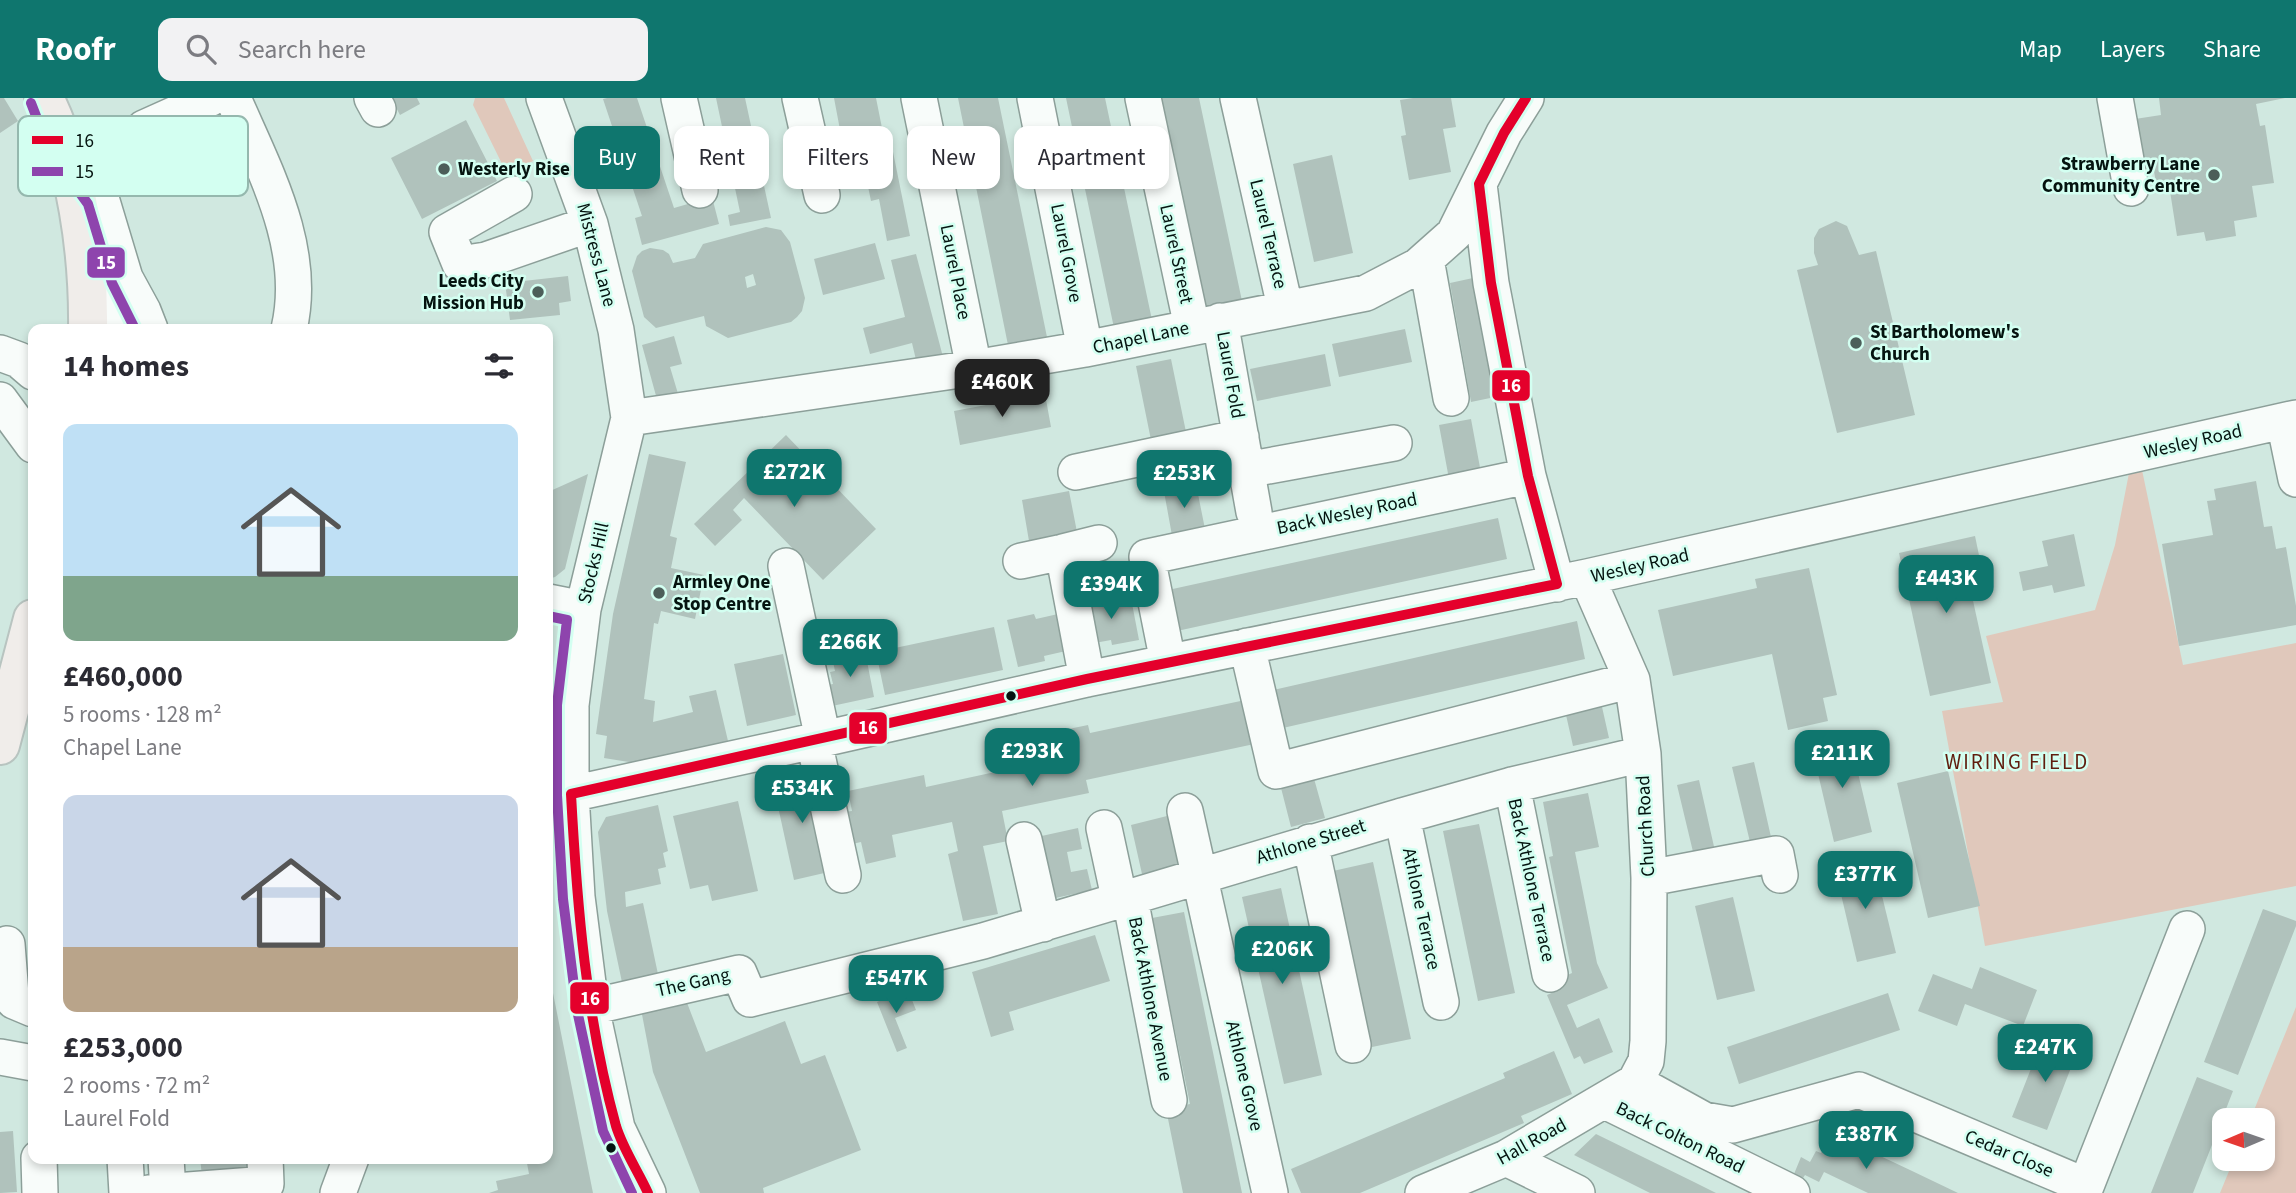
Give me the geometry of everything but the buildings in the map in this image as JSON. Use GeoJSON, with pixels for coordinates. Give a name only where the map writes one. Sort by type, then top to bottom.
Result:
{"type":"FeatureCollection","features":[{"type":"Feature","properties":{"kind":"main road"},"geometry":{"type":"LineString","coordinates":[[44,98],[51,116]]}},
{"type":"Feature","properties":{"kind":"main road"},"geometry":{"type":"LineString","coordinates":[[73,196],[85,249],[88,324]]}},
{"type":"Feature","properties":{"kind":"main road"},"geometry":{"type":"LineString","coordinates":[[0,745],[28,638]]}},
{"type":"Feature","properties":{"kind":"street"},"geometry":{"type":"LineString","coordinates":[[171,116],[211,98]]}},
{"type":"Feature","properties":{"kind":"street"},"geometry":{"type":"LineString","coordinates":[[233,98],[241,116]]}},
{"type":"Feature","properties":{"kind":"street","name":"Mistress Lane"},"geometry":{"type":"LineString","coordinates":[[544,98],[590,224],[616,330],[629,418]]}},
{"type":"Feature","properties":{"kind":"street"},"geometry":{"type":"LineString","coordinates":[[679,98],[700,190]]}},
{"type":"Feature","properties":{"kind":"street"},"geometry":{"type":"LineString","coordinates":[[800,98],[822,195]]}},
{"type":"Feature","properties":{"kind":"street","name":"Laurel Place"},"geometry":{"type":"LineString","coordinates":[[919,98],[974,368]]}},
{"type":"Feature","properties":{"kind":"street","name":"Laurel Grove"},"geometry":{"type":"LineString","coordinates":[[1035,98],[1085,349]]}},
{"type":"Feature","properties":{"kind":"street","name":"Laurel Street"},"geometry":{"type":"LineString","coordinates":[[1143,98],[1151,139],[1206,324]]}},
{"type":"Feature","properties":{"kind":"street","name":"Chapel Lane"},"geometry":{"type":"LineString","coordinates":[[629,418],[974,368],[1085,349],[1285,307],[1366,293],[1418,266],[1454,234],[1504,133],[1526,98]]}},
{"type":"Feature","properties":{"kind":"street"},"geometry":{"type":"LineString","coordinates":[[2115,98],[2131,188]]}},
{"type":"Feature","properties":{"kind":"street","name":"Laurel Terrace"},"geometry":{"type":"LineString","coordinates":[[1240,109],[1285,307]]}},
{"type":"Feature","properties":{"kind":"street"},"geometry":{"type":"LineString","coordinates":[[248,133],[282,213],[291,255],[293,311],[290,324]]}},
{"type":"Feature","properties":{"kind":"street","name":"Church Road"},"geometry":{"type":"LineString","coordinates":[[1479,184],[1491,283],[1528,476],[1572,581],[1632,680],[1643,754],[1649,878],[1648,1041],[1646,1061],[1635,1082]]}},
{"type":"Feature","properties":{"kind":"street"},"geometry":{"type":"LineString","coordinates":[[514,194],[446,232],[460,264],[486,260],[590,224]]}},
{"type":"Feature","properties":{"kind":"street"},"geometry":{"type":"LineString","coordinates":[[100,196],[125,278],[148,324]]}},
{"type":"Feature","properties":{"kind":"street"},"geometry":{"type":"LineString","coordinates":[[1426,259],[1451,398]]}},
{"type":"Feature","properties":{"kind":"street"},"geometry":{"type":"LineString","coordinates":[[88,288],[112,324]]}},
{"type":"Feature","properties":{"kind":"street","name":"Laurel Fold"},"geometry":{"type":"LineString","coordinates":[[1206,324],[1244,454],[1254,512]]}},
{"type":"Feature","properties":{"kind":"street"},"geometry":{"type":"LineString","coordinates":[[12,348],[19,360],[28,368]]}},
{"type":"Feature","properties":{"kind":"street"},"geometry":{"type":"LineString","coordinates":[[0,400],[28,438]]}},
{"type":"Feature","properties":{"kind":"street","name":"Stocks Hill"},"geometry":{"type":"LineString","coordinates":[[629,418],[583,609],[559,794],[591,1007],[617,1128],[649,1193]]}},
{"type":"Feature","properties":{"kind":"street"},"geometry":{"type":"LineString","coordinates":[[2290,420],[2296,479]]}},
{"type":"Feature","properties":{"kind":"street","name":"Wesley Road"},"geometry":{"type":"LineString","coordinates":[[559,794],[819,740],[1087,679],[1572,581],[2290,420]]}},
{"type":"Feature","properties":{"kind":"street"},"geometry":{"type":"LineString","coordinates":[[1076,472],[1244,454],[1394,443]]}},
{"type":"Feature","properties":{"kind":"street","name":"Back Wesley Road"},"geometry":{"type":"LineString","coordinates":[[1168,662],[1147,556],[1528,476]]}},
{"type":"Feature","properties":{"kind":"street"},"geometry":{"type":"LineString","coordinates":[[1021,561],[1099,543]]}},
{"type":"Feature","properties":{"kind":"street"},"geometry":{"type":"LineString","coordinates":[[1063,552],[1087,679]]}},
{"type":"Feature","properties":{"kind":"street"},"geometry":{"type":"LineString","coordinates":[[786,566],[843,875]]}},
{"type":"Feature","properties":{"kind":"street"},"geometry":{"type":"LineString","coordinates":[[553,603],[583,609]]}},
{"type":"Feature","properties":{"kind":"street"},"geometry":{"type":"LineString","coordinates":[[1247,646],[1276,771],[1632,680]]}},
{"type":"Feature","properties":{"kind":"street","name":"Athlone Street"},"geometry":{"type":"LineString","coordinates":[[983,941],[1310,842],[1512,785],[1643,754]]}},
{"type":"Feature","properties":{"kind":"street","name":"Back Athlone Terrace"},"geometry":{"type":"LineString","coordinates":[[1512,785],[1550,974]]}},
{"type":"Feature","properties":{"kind":"street","name":"Athlone Grove"},"geometry":{"type":"LineString","coordinates":[[1185,811],[1270,1193]]}},
{"type":"Feature","properties":{"kind":"street","name":"Athlone Terrace"},"geometry":{"type":"LineString","coordinates":[[1402,816],[1441,1002]]}},
{"type":"Feature","properties":{"kind":"street","name":"Back Athlone Avenue"},"geometry":{"type":"LineString","coordinates":[[1104,828],[1125,900],[1169,1100]]}},
{"type":"Feature","properties":{"kind":"street"},"geometry":{"type":"LineString","coordinates":[[1024,840],[1043,924]]}},
{"type":"Feature","properties":{"kind":"street"},"geometry":{"type":"LineString","coordinates":[[1310,842],[1353,1045]]}},
{"type":"Feature","properties":{"kind":"street"},"geometry":{"type":"LineString","coordinates":[[1649,878],[1776,854],[1780,875]]}},
{"type":"Feature","properties":{"kind":"street","name":"Cedar Close"},"geometry":{"type":"LineString","coordinates":[[1635,1082],[1704,1120],[1733,1125],[1859,1090],[2086,1186],[2187,929]]}},
{"type":"Feature","properties":{"kind":"street","name":"The Gang"},"geometry":{"type":"LineString","coordinates":[[591,1007],[739,973],[750,999],[983,941]]}},
{"type":"Feature","properties":{"kind":"street"},"geometry":{"type":"LineString","coordinates":[[7,944],[11,995],[15,1001],[28,1007]]}},
{"type":"Feature","properties":{"kind":"street"},"geometry":{"type":"LineString","coordinates":[[0,1057],[28,1062]]}},
{"type":"Feature","properties":{"kind":"street","name":"Hall Road"},"geometry":{"type":"LineString","coordinates":[[1423,1193],[1502,1160],[1635,1082]]}},
{"type":"Feature","properties":{"kind":"street","name":"Back Colton Road"},"geometry":{"type":"LineString","coordinates":[[1605,1101],[1792,1193]]}},
{"type":"Feature","properties":{"kind":"street"},"geometry":{"type":"LineString","coordinates":[[1485,1193],[1502,1160],[1573,1192]]}},
{"type":"Feature","properties":{"kind":"street"},"geometry":{"type":"LineString","coordinates":[[39,1164],[40,1193]]}},
{"type":"Feature","properties":{"kind":"street"},"geometry":{"type":"LineString","coordinates":[[125,1164],[127,1193]]}},
{"type":"Feature","properties":{"kind":"street"},"geometry":{"type":"LineString","coordinates":[[338,1193],[349,1164]]}},
{"type":"Feature","properties":{"kind":"street"},"geometry":{"type":"LineString","coordinates":[[161,1181],[265,1171]]}},
{"type":"Feature","properties":{"kind":"shaded area"},"geometry":{"type":"Polygon","coordinates":[[[475,98],[504,98],[533,161],[507,174],[473,105],[475,98]]]}},
{"type":"Feature","properties":{"kind":"shaded area"},"geometry":{"type":"Polygon","coordinates":[[[2142,470],[2183,665],[2296,643],[2296,886],[1985,946],[1942,711],[2003,702],[1986,636],[2095,610],[2115,545],[2129,473],[2142,470]]]}},
{"type":"Feature","properties":{"kind":"shaded area"},"geometry":{"type":"Polygon","coordinates":[[[2296,1007],[2296,1193],[2220,1193],[2229,1171],[2275,1171],[2275,1108],[2255,1108],[2296,1007]]]}},
{"type":"Feature","properties":{"kind":"transit line","name":"16"},"geometry":{"type":"LineString","coordinates":[[1479,184],[1504,133],[1526,98]]}},
{"type":"Feature","properties":{"kind":"transit line","name":"15"},"geometry":{"type":"LineString","coordinates":[[31,103],[36,116]]}},
{"type":"Feature","properties":{"kind":"transit line","name":"16"},"geometry":{"type":"LineString","coordinates":[[1479,184],[1491,283],[1528,476],[1557,584]]}},
{"type":"Feature","properties":{"kind":"transit line","name":"15"},"geometry":{"type":"LineString","coordinates":[[82,196],[88,204],[112,283],[132,324]]}},
{"type":"Feature","properties":{"kind":"transit line","name":"16"},"geometry":{"type":"LineString","coordinates":[[571,794],[1087,679],[1557,584]]}},
{"type":"Feature","properties":{"kind":"transit line","name":"15"},"geometry":{"type":"LineString","coordinates":[[553,617],[567,620],[557,705],[557,795],[563,899],[577,1010],[603,1131],[632,1193]]}},
{"type":"Feature","properties":{"kind":"transit line","name":"16"},"geometry":{"type":"LineString","coordinates":[[571,794],[584,961],[597,1044],[619,1135],[648,1193]]}},
{"type":"Feature","properties":{"kind":"place","name":"Westerly Rise"},"geometry":{"type":"Point","coordinates":[444,169]}},
{"type":"Feature","properties":{"kind":"place","name":"Strawberry Lane Community Centre"},"geometry":{"type":"Point","coordinates":[2214,175]}},
{"type":"Feature","properties":{"kind":"place","name":"Leeds City Mission Hub"},"geometry":{"type":"Point","coordinates":[538,292]}},
{"type":"Feature","properties":{"kind":"place","name":"St Bartholomew's Church"},"geometry":{"type":"Point","coordinates":[1856,343]}},
{"type":"Feature","properties":{"kind":"place","name":"Armley One Stop Centre"},"geometry":{"type":"Point","coordinates":[659,593]}},
{"type":"Feature","properties":{"kind":"district","name":"WIRING FIELD"},"geometry":{"type":"Point","coordinates":[2017,762]}}]}
